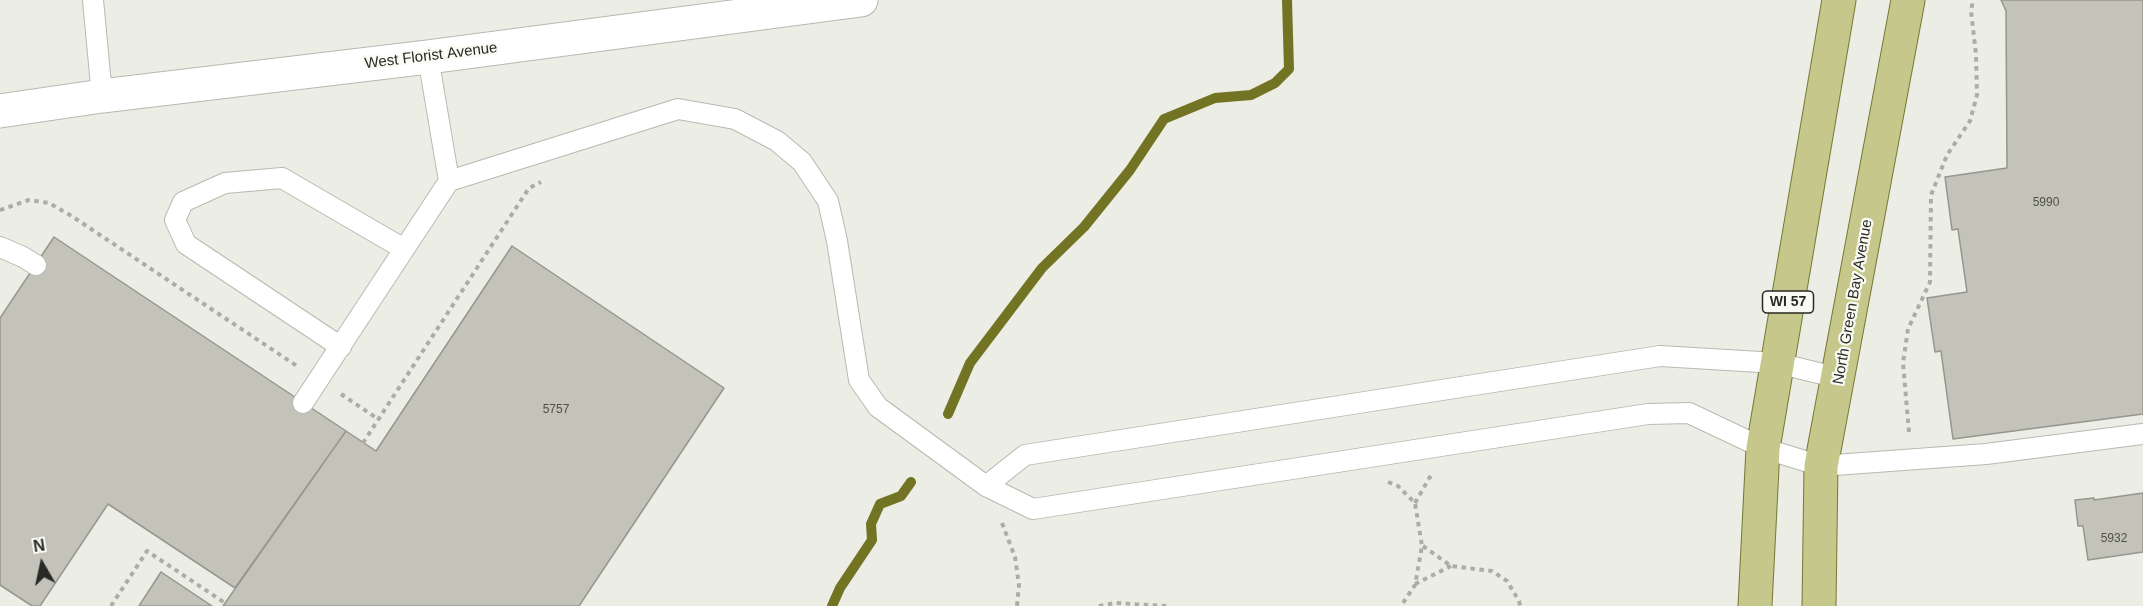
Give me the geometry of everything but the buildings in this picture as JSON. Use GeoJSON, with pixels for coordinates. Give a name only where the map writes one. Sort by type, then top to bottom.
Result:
{"type":"FeatureCollection","features":[{"type":"Feature","properties":{"kind":"main road","name":"WI 57"},"geometry":{"type":"LineString","coordinates":[[1755,606],[1763,448],[1839,0]]}},
{"type":"Feature","properties":{"kind":"main road","name":"North Green Bay Avenue"},"geometry":{"type":"LineString","coordinates":[[1819,606],[1821,466],[1908,0]]}},
{"type":"Feature","properties":{"kind":"street","name":"West Florist Avenue"},"geometry":{"type":"LineString","coordinates":[[0,111],[102,96],[428,57],[736,8],[861,0]]}},
{"type":"Feature","properties":{"kind":"lane"},"geometry":{"type":"LineString","coordinates":[[93,0],[102,96]]}},
{"type":"Feature","properties":{"kind":"lane"},"geometry":{"type":"LineString","coordinates":[[428,57],[449,181]]}},
{"type":"Feature","properties":{"kind":"lane"},"geometry":{"type":"LineString","coordinates":[[303,403],[449,181],[678,109],[735,119],[777,141],[802,162],[828,201],[837,241],[859,380],[878,406],[986,486],[1033,509],[1648,414],[1689,413],[1763,448],[1821,466],[1986,454],[2143,434]]}},
{"type":"Feature","properties":{"kind":"lane"},"geometry":{"type":"LineString","coordinates":[[341,347],[186,244],[175,220],[183,202],[225,183],[282,178],[404,249]]}},
{"type":"Feature","properties":{"kind":"lane"},"geometry":{"type":"LineString","coordinates":[[0,247],[36,265]]}},
{"type":"Feature","properties":{"kind":"lane"},"geometry":{"type":"LineString","coordinates":[[986,486],[1025,455],[1660,356],[1777,363],[1839,378]]}},
{"type":"Feature","properties":{"kind":"path"},"geometry":{"type":"LineString","coordinates":[[1908,460],[1910,428],[1903,363],[1908,329],[1930,282],[1931,195],[1947,155],[1970,121],[1977,95],[1976,54],[1971,11],[1973,0]]}},
{"type":"Feature","properties":{"kind":"path"},"geometry":{"type":"LineString","coordinates":[[0,210],[29,200],[49,203],[378,419]]}},
{"type":"Feature","properties":{"kind":"path"},"geometry":{"type":"LineString","coordinates":[[1415,503],[1434,471]]}},
{"type":"Feature","properties":{"kind":"path"},"geometry":{"type":"LineString","coordinates":[[1001,519],[1015,557],[1019,585],[1017,606]]}},
{"type":"Feature","properties":{"kind":"path"},"geometry":{"type":"LineString","coordinates":[[1422,546],[1451,566],[1492,571],[1507,581],[1520,606]]}},
{"type":"Feature","properties":{"kind":"path"},"geometry":{"type":"LineString","coordinates":[[111,606],[147,551],[225,603]]}},
{"type":"Feature","properties":{"kind":"path"},"geometry":{"type":"LineString","coordinates":[[1414,585],[1451,566]]}},
{"type":"Feature","properties":{"kind":"path"},"geometry":{"type":"LineString","coordinates":[[1099,606],[1115,603],[1167,606]]}},
{"type":"Feature","properties":{"kind":"waterway"},"geometry":{"type":"LineString","coordinates":[[948,414],[970,363],[1042,268],[1084,227],[1130,170],[1164,119],[1215,98],[1251,95],[1275,83],[1289,69],[1287,0]]}},
{"type":"Feature","properties":{"kind":"waterway"},"geometry":{"type":"LineString","coordinates":[[832,606],[840,588],[872,540],[871,524],[880,504],[901,496],[911,482]]}}]}
